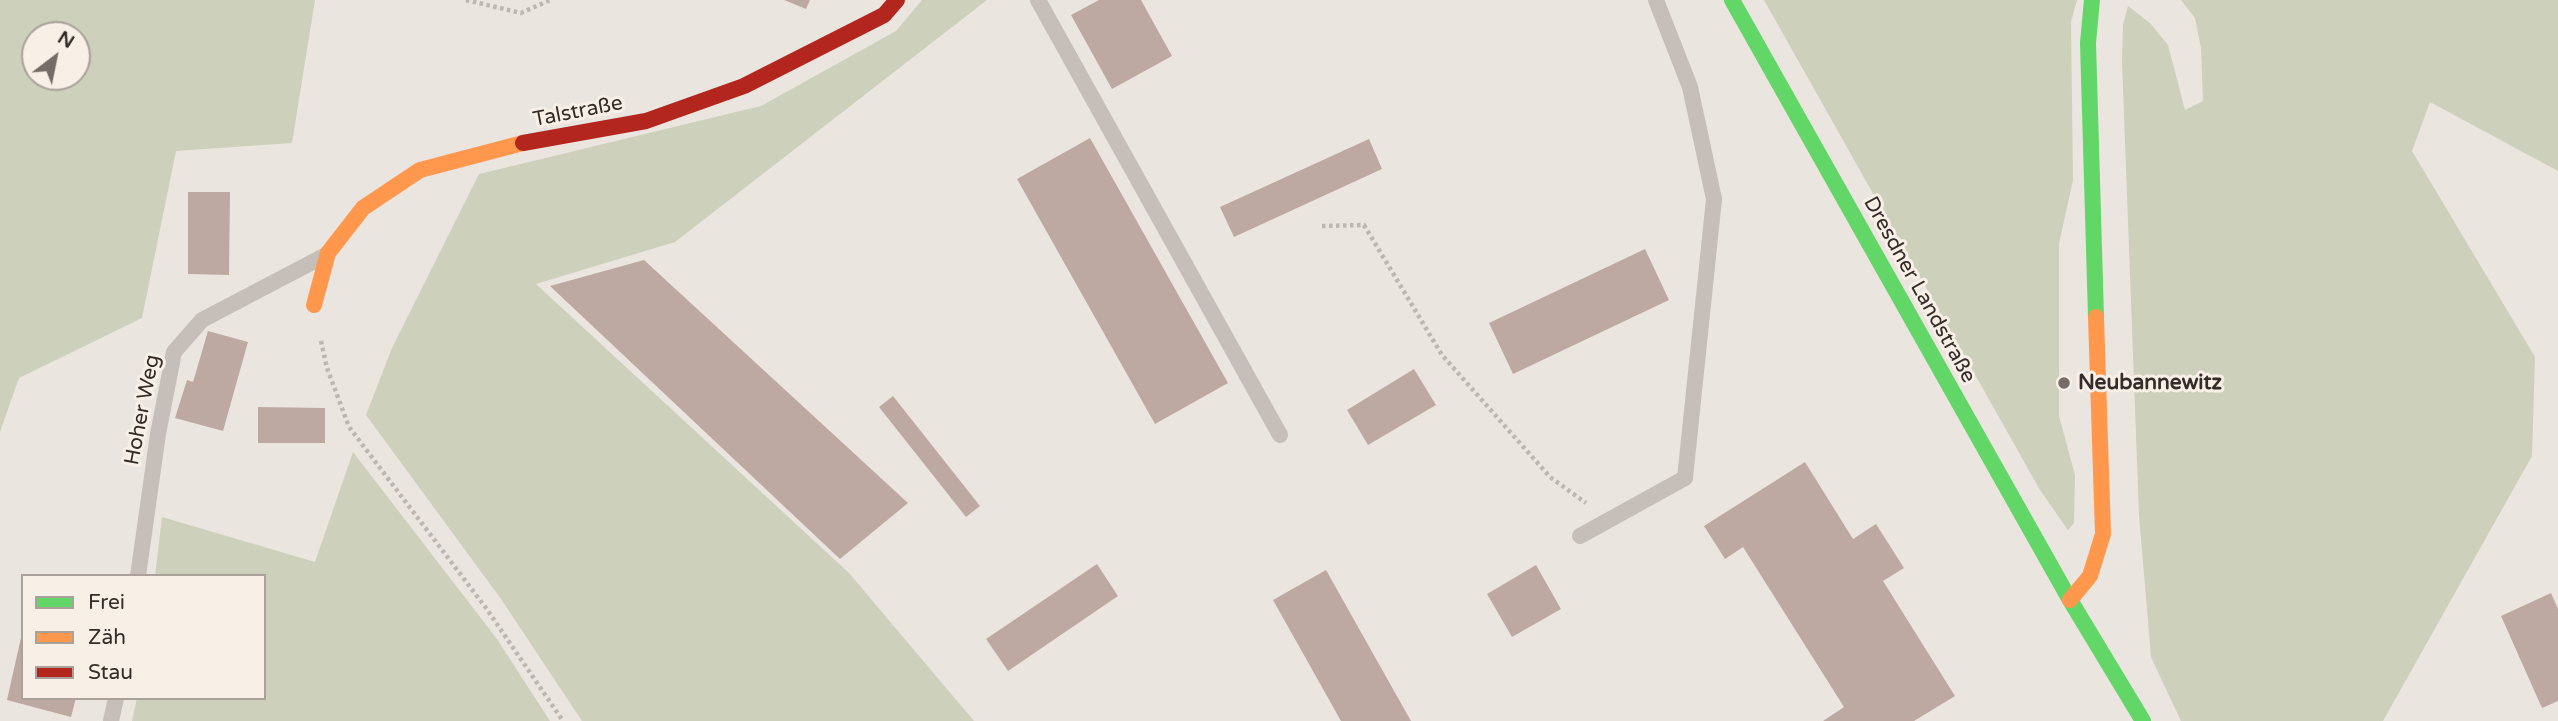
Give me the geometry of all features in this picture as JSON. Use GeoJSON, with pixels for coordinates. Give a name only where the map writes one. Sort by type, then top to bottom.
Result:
{"type":"FeatureCollection","features":[{"type":"Feature","properties":{"kind":"street","name":"Talstraße"},"geometry":{"type":"LineString","coordinates":[[314,305],[328,253],[362,208],[420,170],[496,148],[646,121],[744,86],[884,15],[897,0]]}},
{"type":"Feature","properties":{"kind":"street","name":"Dresdner Landstraße"},"geometry":{"type":"LineString","coordinates":[[1732,0],[2070,600],[2143,721]]}},
{"type":"Feature","properties":{"kind":"street"},"geometry":{"type":"LineString","coordinates":[[2070,600],[2090,576],[2103,534],[2088,43],[2092,0]]}},
{"type":"Feature","properties":{"kind":"lane"},"geometry":{"type":"LineString","coordinates":[[1038,0],[1280,435]]}},
{"type":"Feature","properties":{"kind":"lane"},"geometry":{"type":"LineString","coordinates":[[1580,536],[1685,478],[1714,200],[1690,88],[1656,0]]}},
{"type":"Feature","properties":{"kind":"lane","name":"Hoher Weg"},"geometry":{"type":"LineString","coordinates":[[138,574],[158,434],[174,352],[202,320],[328,253]]}},
{"type":"Feature","properties":{"kind":"lane"},"geometry":{"type":"LineString","coordinates":[[111,721],[116,700]]}},
{"type":"Feature","properties":{"kind":"path"},"geometry":{"type":"LineString","coordinates":[[466,0],[521,13],[550,0]]}},
{"type":"Feature","properties":{"kind":"path"},"geometry":{"type":"LineString","coordinates":[[1322,226],[1364,225],[1442,355],[1550,477],[1610,520]]}},
{"type":"Feature","properties":{"kind":"path"},"geometry":{"type":"LineString","coordinates":[[327,368],[349,426],[486,608],[563,721]]}},
{"type":"Feature","properties":{"kind":"green space"},"geometry":{"type":"Polygon","coordinates":[[[0,0],[315,0],[292,143],[176,151],[142,318],[19,378],[0,432],[0,0]]]}},
{"type":"Feature","properties":{"kind":"green space"},"geometry":{"type":"Polygon","coordinates":[[[922,0],[987,0],[675,242],[536,284],[849,573],[974,721],[582,721],[501,599],[366,415],[392,348],[479,174],[761,106],[896,31],[922,0]]]}},
{"type":"Feature","properties":{"kind":"green space"},"geometry":{"type":"Polygon","coordinates":[[[1764,0],[2077,0],[2071,22],[2073,180],[2059,244],[2059,416],[2075,475],[2074,523],[2068,530],[2040,490],[1764,0]]]}},
{"type":"Feature","properties":{"kind":"green space"},"geometry":{"type":"Polygon","coordinates":[[[2181,0],[2558,0],[2558,171],[2430,102],[2412,151],[2535,357],[2532,456],[2383,721],[2181,721],[2151,657],[2139,515],[2122,62],[2123,25],[2128,6],[2151,24],[2168,45],[2185,110],[2203,101],[2201,48],[2195,18],[2181,0]]]}},
{"type":"Feature","properties":{"kind":"green space"},"geometry":{"type":"Polygon","coordinates":[[[353,452],[497,639],[550,721],[132,721],[137,700],[266,700],[266,574],[155,574],[162,517],[315,562],[353,452]]]}},
{"type":"Feature","properties":{"kind":"building"},"geometry":{"type":"Polygon","coordinates":[[[784,0],[810,0],[806,9],[784,0]]]}},
{"type":"Feature","properties":{"kind":"building"},"geometry":{"type":"Polygon","coordinates":[[[1099,0],[1141,0],[1172,56],[1112,89],[1071,15],[1099,0]]]}},
{"type":"Feature","properties":{"kind":"building"},"geometry":{"type":"Polygon","coordinates":[[[1090,138],[1228,383],[1155,424],[1017,179],[1090,138]]]}},
{"type":"Feature","properties":{"kind":"building"},"geometry":{"type":"Polygon","coordinates":[[[1369,139],[1382,169],[1234,237],[1220,207],[1369,139]]]}},
{"type":"Feature","properties":{"kind":"building"},"geometry":{"type":"Polygon","coordinates":[[[188,192],[230,192],[229,275],[188,274],[188,192]]]}},
{"type":"Feature","properties":{"kind":"building"},"geometry":{"type":"Polygon","coordinates":[[[1645,249],[1669,300],[1513,374],[1489,323],[1645,249]]]}},
{"type":"Feature","properties":{"kind":"building"},"geometry":{"type":"Polygon","coordinates":[[[644,260],[908,503],[840,559],[550,286],[644,260]]]}},
{"type":"Feature","properties":{"kind":"building"},"geometry":{"type":"Polygon","coordinates":[[[208,331],[248,342],[223,431],[175,418],[187,380],[193,382],[208,331]]]}},
{"type":"Feature","properties":{"kind":"building"},"geometry":{"type":"Polygon","coordinates":[[[1414,369],[1436,405],[1368,445],[1347,410],[1414,369]]]}},
{"type":"Feature","properties":{"kind":"building"},"geometry":{"type":"Polygon","coordinates":[[[893,396],[980,506],[966,517],[879,407],[893,396]]]}},
{"type":"Feature","properties":{"kind":"building"},"geometry":{"type":"Polygon","coordinates":[[[258,407],[325,408],[325,443],[258,443],[258,407]]]}},
{"type":"Feature","properties":{"kind":"building"},"geometry":{"type":"Polygon","coordinates":[[[1805,462],[1853,539],[1876,524],[1904,568],[1883,581],[1955,696],[1914,721],[1823,721],[1844,707],[1743,547],[1725,559],[1704,526],[1805,462]]]}},
{"type":"Feature","properties":{"kind":"building"},"geometry":{"type":"Polygon","coordinates":[[[1097,564],[1118,596],[1008,671],[986,639],[1097,564]]]}},
{"type":"Feature","properties":{"kind":"building"},"geometry":{"type":"Polygon","coordinates":[[[1536,565],[1561,609],[1512,637],[1487,594],[1536,565]]]}},
{"type":"Feature","properties":{"kind":"building"},"geometry":{"type":"Polygon","coordinates":[[[1326,570],[1411,721],[1341,721],[1273,600],[1326,570]]]}},
{"type":"Feature","properties":{"kind":"building"},"geometry":{"type":"Polygon","coordinates":[[[2551,593],[2558,609],[2558,701],[2542,708],[2501,616],[2551,593]]]}},
{"type":"Feature","properties":{"kind":"building"},"geometry":{"type":"Polygon","coordinates":[[[21,637],[21,700],[75,700],[71,717],[7,700],[21,637]]]}},
{"type":"Feature","properties":{"kind":"traffic: fast"},"geometry":{"type":"LineString","coordinates":[[1732,0],[2070,600],[2143,721]]}},
{"type":"Feature","properties":{"kind":"traffic: fast"},"geometry":{"type":"LineString","coordinates":[[2092,0],[2088,43],[2096,317]]}},
{"type":"Feature","properties":{"kind":"traffic: slow"},"geometry":{"type":"LineString","coordinates":[[314,305],[328,253],[363,208],[420,170],[523,143]]}},
{"type":"Feature","properties":{"kind":"traffic: slow"},"geometry":{"type":"LineString","coordinates":[[2070,600],[2090,576],[2103,534],[2096,317]]}},
{"type":"Feature","properties":{"kind":"traffic: jam"},"geometry":{"type":"LineString","coordinates":[[523,143],[646,121],[744,86],[884,15],[897,0]]}},
{"type":"Feature","properties":{"kind":"place","name":"Neubannewitz"},"geometry":{"type":"Point","coordinates":[2064,383]}}]}
